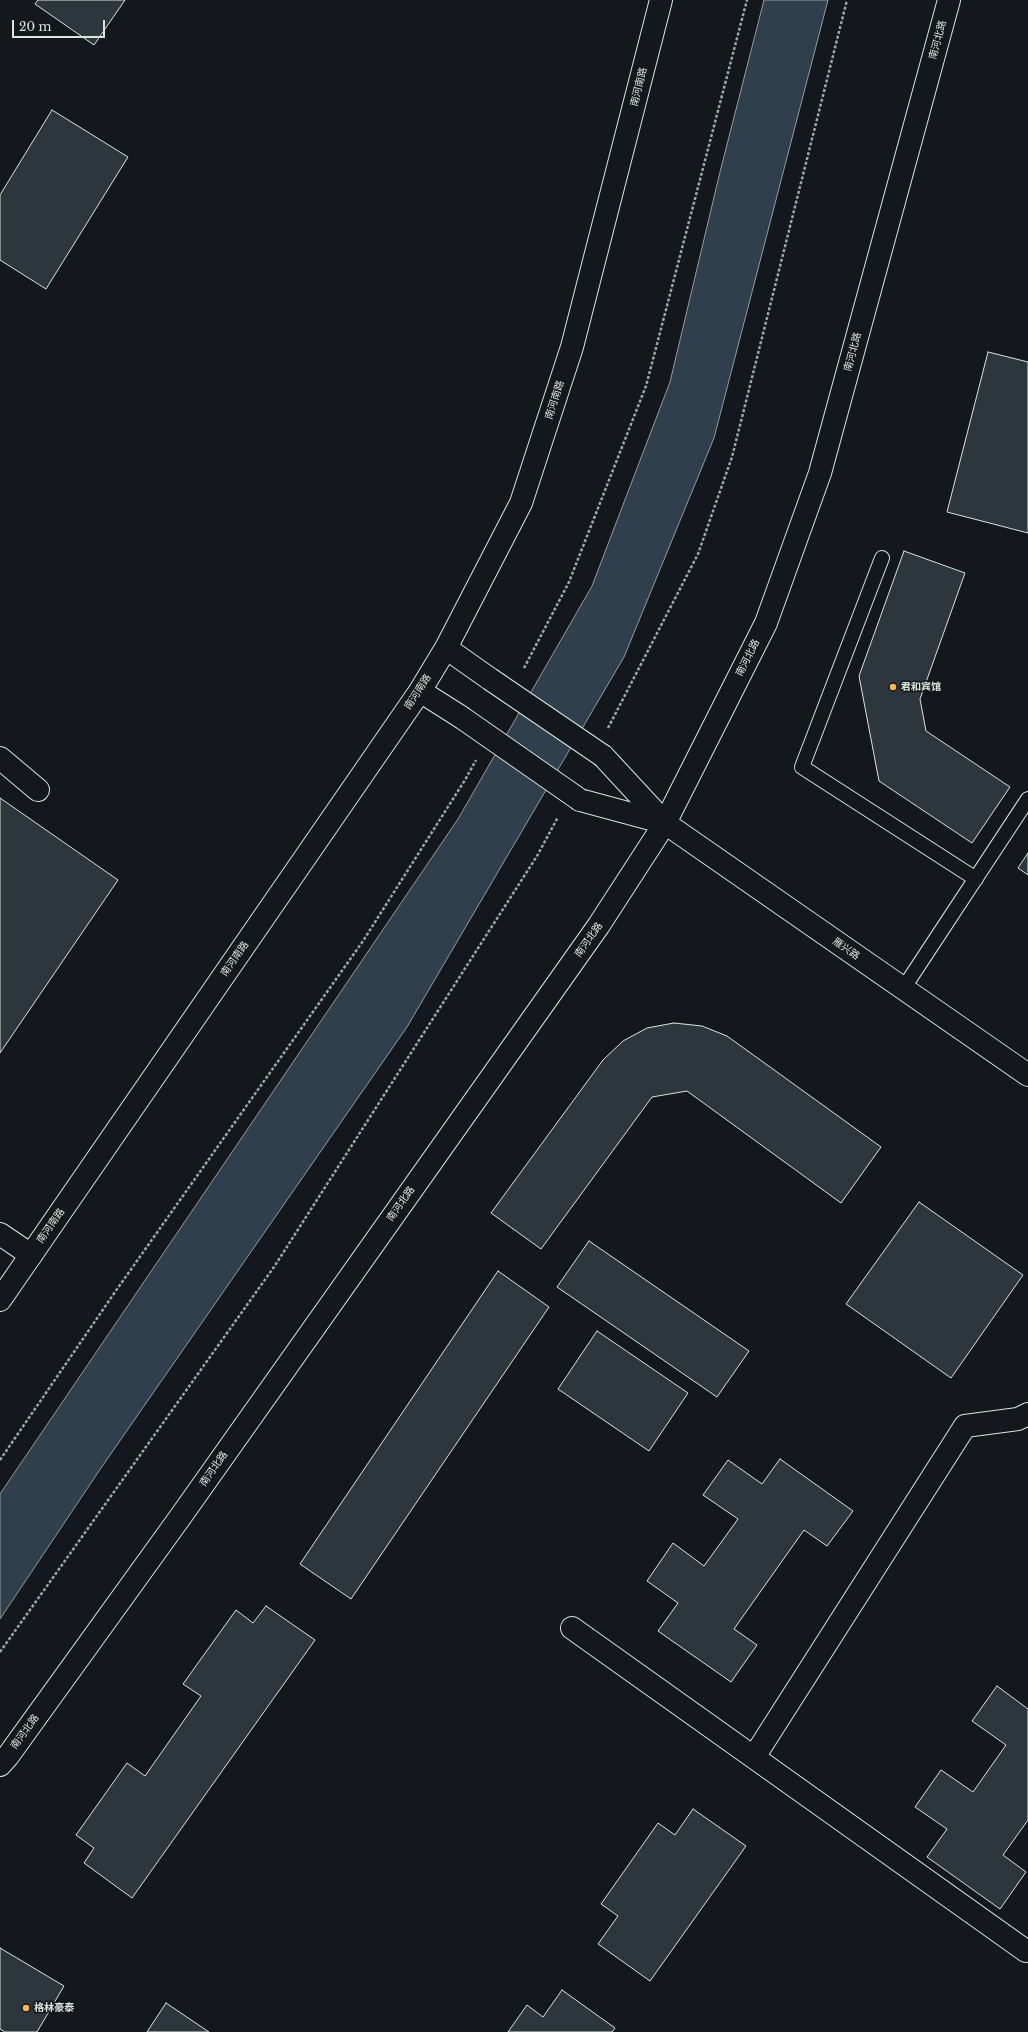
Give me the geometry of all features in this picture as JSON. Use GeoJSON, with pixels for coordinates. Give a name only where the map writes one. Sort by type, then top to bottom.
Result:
{"type":"FeatureCollection","features":[{"type":"Feature","properties":{"kind":"street","name":"南河南路"},"geometry":{"type":"LineString","coordinates":[[0,1300],[420,691],[446,648],[521,503],[572,347],[661,0]]}},
{"type":"Feature","properties":{"kind":"street","name":"南河北路"},"geometry":{"type":"LineString","coordinates":[[0,1764],[8,1756],[181,1516],[599,925],[665,823],[766,623],[820,473],[948,0]]}},
{"type":"Feature","properties":{"kind":"street"},"geometry":{"type":"LineString","coordinates":[[446,648],[603,756],[665,823]]}},
{"type":"Feature","properties":{"kind":"street"},"geometry":{"type":"LineString","coordinates":[[420,691],[461,717],[580,800],[665,823]]}},
{"type":"Feature","properties":{"kind":"street"},"geometry":{"type":"LineString","coordinates":[[0,758],[38,790]]}},
{"type":"Feature","properties":{"kind":"street","name":"雁兴路"},"geometry":{"type":"LineString","coordinates":[[665,823],[1028,1075]]}},
{"type":"Feature","properties":{"kind":"street"},"geometry":{"type":"LineString","coordinates":[[0,1234],[31,1255]]}},
{"type":"Feature","properties":{"kind":"street"},"geometry":{"type":"LineString","coordinates":[[754,1757],[965,1426],[1018,1419],[1028,1414]]}},
{"type":"Feature","properties":{"kind":"street"},"geometry":{"type":"LineString","coordinates":[[572,1628],[1026,1951]]}},
{"type":"Feature","properties":{"kind":"lane"},"geometry":{"type":"LineString","coordinates":[[882,558],[802,768],[976,878]]}},
{"type":"Feature","properties":{"kind":"lane"},"geometry":{"type":"LineString","coordinates":[[903,989],[1028,799]]}},
{"type":"Feature","properties":{"kind":"path"},"geometry":{"type":"LineString","coordinates":[[521,674],[569,582],[646,386],[747,0]]}},
{"type":"Feature","properties":{"kind":"path"},"geometry":{"type":"LineString","coordinates":[[606,731],[630,689],[698,554],[732,457],[847,0]]}},
{"type":"Feature","properties":{"kind":"path"},"geometry":{"type":"LineString","coordinates":[[0,1460],[115,1292],[363,942],[465,780],[476,759]]}},
{"type":"Feature","properties":{"kind":"path"},"geometry":{"type":"LineString","coordinates":[[0,1652],[274,1267],[536,856],[560,814]]}},
{"type":"Feature","properties":{"kind":"water"},"geometry":{"type":"Polygon","coordinates":[[[764,0],[828,0],[714,438],[624,657],[407,1027],[101,1468],[0,1619],[0,1494],[458,819],[592,586],[670,382],[720,172],[764,0]]]}},
{"type":"Feature","properties":{"kind":"building"},"geometry":{"type":"Polygon","coordinates":[[[38,0],[125,0],[94,45],[35,4],[38,0]]]}},
{"type":"Feature","properties":{"kind":"building"},"geometry":{"type":"Polygon","coordinates":[[[52,110],[128,157],[46,289],[0,260],[0,195],[52,110]]]}},
{"type":"Feature","properties":{"kind":"building"},"geometry":{"type":"Polygon","coordinates":[[[988,352],[1028,362],[1028,533],[947,512],[988,352]]]}},
{"type":"Feature","properties":{"kind":"building","name":"君和宾馆"},"geometry":{"type":"Polygon","coordinates":[[[904,551],[965,573],[920,699],[926,731],[1010,787],[972,843],[879,781],[859,676],[904,551]]]}},
{"type":"Feature","properties":{"kind":"building"},"geometry":{"type":"Polygon","coordinates":[[[0,798],[118,880],[0,1053],[0,798]]]}},
{"type":"Feature","properties":{"kind":"building"},"geometry":{"type":"Polygon","coordinates":[[[1028,853],[1028,875],[1018,868],[1028,853]]]}},
{"type":"Feature","properties":{"kind":"building"},"geometry":{"type":"Polygon","coordinates":[[[674,1023],[702,1026],[727,1036],[881,1147],[841,1203],[687,1091],[652,1097],[541,1249],[491,1213],[603,1060],[623,1041],[647,1028],[674,1023]]]}},
{"type":"Feature","properties":{"kind":"building"},"geometry":{"type":"Polygon","coordinates":[[[919,1202],[1023,1275],[951,1378],[846,1304],[919,1202]]]}},
{"type":"Feature","properties":{"kind":"building"},"geometry":{"type":"Polygon","coordinates":[[[589,1241],[749,1351],[717,1397],[557,1287],[589,1241]]]}},
{"type":"Feature","properties":{"kind":"building"},"geometry":{"type":"Polygon","coordinates":[[[498,1271],[549,1307],[351,1599],[300,1564],[498,1271]]]}},
{"type":"Feature","properties":{"kind":"building"},"geometry":{"type":"Polygon","coordinates":[[[597,1331],[688,1393],[649,1451],[558,1389],[597,1331]]]}},
{"type":"Feature","properties":{"kind":"building"},"geometry":{"type":"Polygon","coordinates":[[[780,1459],[853,1511],[827,1546],[804,1530],[734,1629],[757,1645],[731,1682],[658,1631],[678,1603],[647,1581],[673,1543],[704,1566],[738,1519],[703,1495],[728,1460],[762,1484],[780,1459]]]}},
{"type":"Feature","properties":{"kind":"building"},"geometry":{"type":"Polygon","coordinates":[[[266,1606],[315,1640],[132,1898],[84,1863],[94,1848],[76,1835],[127,1763],[145,1776],[201,1696],[183,1684],[236,1610],[253,1623],[266,1606]]]}},
{"type":"Feature","properties":{"kind":"building"},"geometry":{"type":"Polygon","coordinates":[[[997,1686],[1028,1709],[1028,1820],[1003,1855],[1026,1872],[1000,1909],[927,1857],[947,1829],[915,1807],[941,1770],[973,1792],[1006,1745],[972,1721],[997,1686]]]}},
{"type":"Feature","properties":{"kind":"building"},"geometry":{"type":"Polygon","coordinates":[[[693,1809],[746,1846],[650,1981],[598,1944],[618,1916],[601,1904],[658,1823],[675,1835],[693,1809]]]}},
{"type":"Feature","properties":{"kind":"building","name":"格林豪泰"},"geometry":{"type":"Polygon","coordinates":[[[0,1948],[64,1986],[37,2032],[5,2032],[0,2029],[0,1948]]]}},
{"type":"Feature","properties":{"kind":"building"},"geometry":{"type":"Polygon","coordinates":[[[562,1990],[615,2028],[612,2032],[508,2032],[527,2005],[543,2017],[562,1990]]]}},
{"type":"Feature","properties":{"kind":"building"},"geometry":{"type":"Polygon","coordinates":[[[166,2003],[209,2032],[147,2032],[166,2003]]]}},
{"type":"Feature","properties":{"kind":"place","name":"君和宾馆"},"geometry":{"type":"Point","coordinates":[893,687]}},
{"type":"Feature","properties":{"kind":"place","name":"格林豪泰"},"geometry":{"type":"Point","coordinates":[26,2008]}}]}
